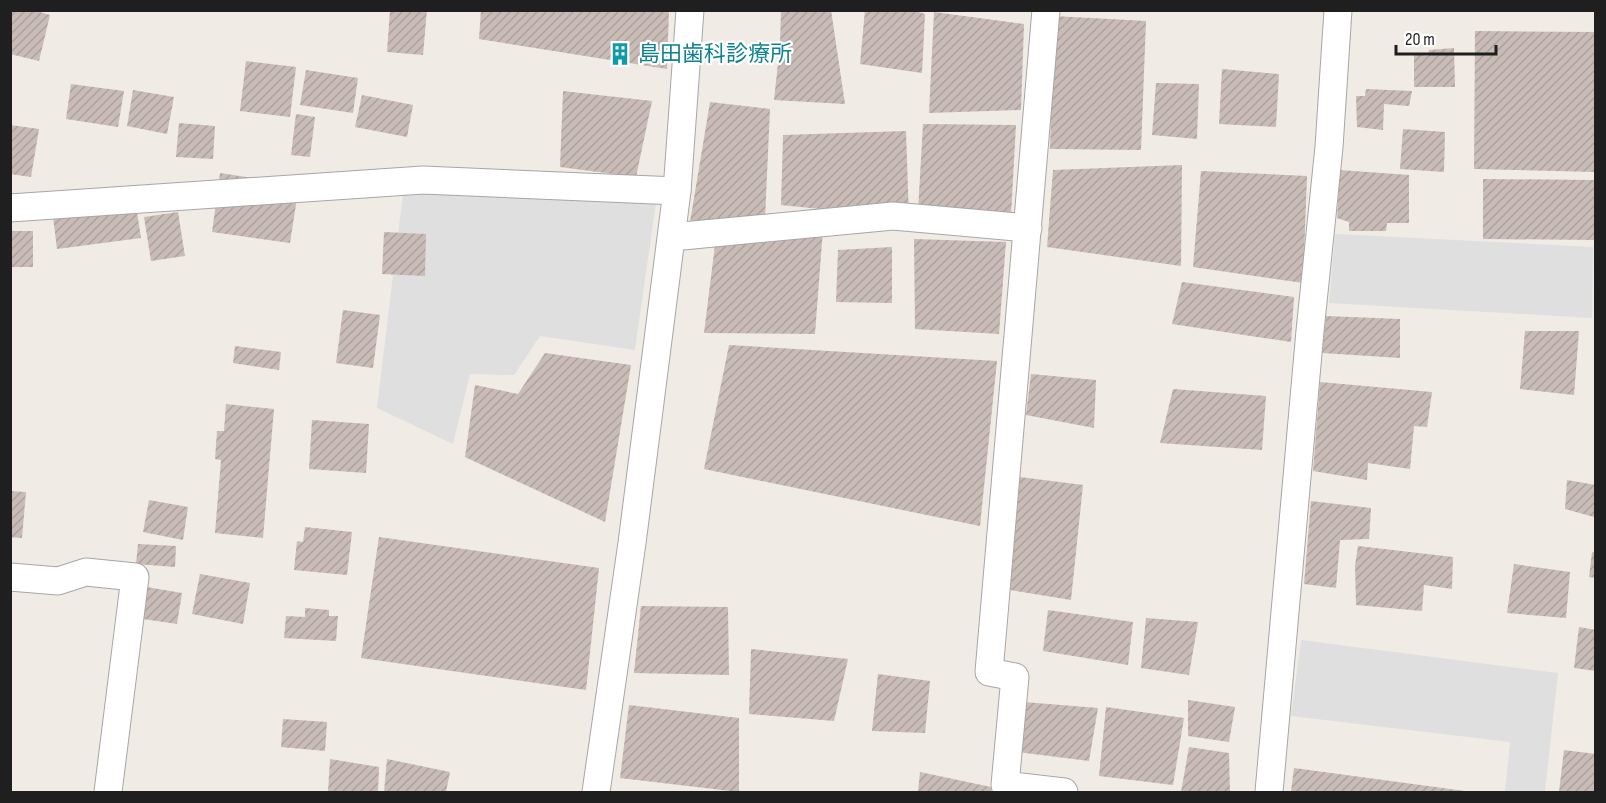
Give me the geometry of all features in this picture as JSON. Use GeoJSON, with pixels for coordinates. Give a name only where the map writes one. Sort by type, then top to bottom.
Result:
{"type":"FeatureCollection","features":[{"type":"Feature","properties":{"kind":"street"},"geometry":{"type":"LineString","coordinates":[[596,792],[632,543],[672,237],[690,10]]}},
{"type":"Feature","properties":{"kind":"street"},"geometry":{"type":"LineString","coordinates":[[1046,10],[989,672],[1015,677],[1005,785],[1064,792]]}},
{"type":"Feature","properties":{"kind":"street"},"geometry":{"type":"LineString","coordinates":[[1269,792],[1310,330],[1329,147],[1338,10]]}},
{"type":"Feature","properties":{"kind":"street"},"geometry":{"type":"LineString","coordinates":[[10,208],[423,180],[677,191]]}},
{"type":"Feature","properties":{"kind":"street"},"geometry":{"type":"LineString","coordinates":[[672,237],[893,216],[1028,228]]}},
{"type":"Feature","properties":{"kind":"street"},"geometry":{"type":"LineString","coordinates":[[10,577],[58,581],[86,572],[135,577],[108,792]]}},
{"type":"Feature","properties":{"kind":"shaded area"},"geometry":{"type":"Polygon","coordinates":[[[403,193],[656,203],[635,350],[540,336],[514,375],[470,374],[453,444],[377,408],[403,193]]]}},
{"type":"Feature","properties":{"kind":"shaded area"},"geometry":{"type":"Polygon","coordinates":[[[1335,234],[1593,247],[1592,318],[1329,303],[1335,234]]]}},
{"type":"Feature","properties":{"kind":"shaded area"},"geometry":{"type":"Polygon","coordinates":[[[1301,640],[1558,673],[1545,792],[1505,792],[1510,742],[1291,716],[1301,640]]]}},
{"type":"Feature","properties":{"kind":"building"},"geometry":{"type":"Polygon","coordinates":[[[10,10],[33,10],[50,15],[39,61],[10,54],[10,10]]]}},
{"type":"Feature","properties":{"kind":"building"},"geometry":{"type":"Polygon","coordinates":[[[390,10],[427,10],[423,55],[387,52],[390,10]]]}},
{"type":"Feature","properties":{"kind":"building","name":"島田歯科診療所"},"geometry":{"type":"Polygon","coordinates":[[[481,10],[669,10],[667,69],[479,39],[481,10]]]}},
{"type":"Feature","properties":{"kind":"building"},"geometry":{"type":"Polygon","coordinates":[[[781,10],[831,10],[845,104],[774,100],[781,10]]]}},
{"type":"Feature","properties":{"kind":"building"},"geometry":{"type":"Polygon","coordinates":[[[865,10],[912,10],[925,14],[922,73],[860,64],[865,10]]]}},
{"type":"Feature","properties":{"kind":"building"},"geometry":{"type":"Polygon","coordinates":[[[934,12],[1024,24],[1021,110],[929,113],[934,12]]]}},
{"type":"Feature","properties":{"kind":"building"},"geometry":{"type":"Polygon","coordinates":[[[1054,16],[1146,21],[1141,150],[1050,149],[1054,16]]]}},
{"type":"Feature","properties":{"kind":"building"},"geometry":{"type":"Polygon","coordinates":[[[1475,31],[1596,32],[1596,172],[1474,169],[1475,31]]]}},
{"type":"Feature","properties":{"kind":"building"},"geometry":{"type":"Polygon","coordinates":[[[1454,48],[1455,87],[1414,87],[1414,54],[1428,56],[1429,50],[1454,48]]]}},
{"type":"Feature","properties":{"kind":"building"},"geometry":{"type":"Polygon","coordinates":[[[246,61],[296,67],[290,117],[240,111],[246,61]]]}},
{"type":"Feature","properties":{"kind":"building"},"geometry":{"type":"Polygon","coordinates":[[[1222,69],[1279,74],[1276,127],[1219,124],[1222,69]]]}},
{"type":"Feature","properties":{"kind":"building"},"geometry":{"type":"Polygon","coordinates":[[[306,70],[358,78],[353,113],[300,105],[306,70]]]}},
{"type":"Feature","properties":{"kind":"building"},"geometry":{"type":"Polygon","coordinates":[[[1156,83],[1199,84],[1197,139],[1152,135],[1156,83]]]}},
{"type":"Feature","properties":{"kind":"building"},"geometry":{"type":"Polygon","coordinates":[[[71,84],[124,91],[118,127],[66,119],[71,84]]]}},
{"type":"Feature","properties":{"kind":"building"},"geometry":{"type":"Polygon","coordinates":[[[1366,89],[1412,91],[1409,106],[1384,104],[1383,130],[1357,127],[1356,96],[1365,96],[1366,89]]]}},
{"type":"Feature","properties":{"kind":"building"},"geometry":{"type":"Polygon","coordinates":[[[133,90],[174,97],[167,134],[127,126],[133,90]]]}},
{"type":"Feature","properties":{"kind":"building"},"geometry":{"type":"Polygon","coordinates":[[[563,91],[652,101],[636,177],[560,167],[563,91]]]}},
{"type":"Feature","properties":{"kind":"building"},"geometry":{"type":"Polygon","coordinates":[[[362,95],[413,105],[407,137],[355,127],[362,95]]]}},
{"type":"Feature","properties":{"kind":"building"},"geometry":{"type":"Polygon","coordinates":[[[710,102],[770,109],[765,219],[689,228],[710,102]]]}},
{"type":"Feature","properties":{"kind":"building"},"geometry":{"type":"Polygon","coordinates":[[[296,114],[315,117],[310,157],[291,155],[296,114]]]}},
{"type":"Feature","properties":{"kind":"building"},"geometry":{"type":"Polygon","coordinates":[[[179,123],[215,126],[213,159],[176,157],[179,123]]]}},
{"type":"Feature","properties":{"kind":"building"},"geometry":{"type":"Polygon","coordinates":[[[923,124],[1016,125],[1011,215],[918,211],[923,124]]]}},
{"type":"Feature","properties":{"kind":"building"},"geometry":{"type":"Polygon","coordinates":[[[10,125],[39,129],[31,177],[10,174],[10,125]]]}},
{"type":"Feature","properties":{"kind":"building"},"geometry":{"type":"Polygon","coordinates":[[[1403,129],[1445,132],[1444,172],[1400,169],[1403,129]]]}},
{"type":"Feature","properties":{"kind":"building"},"geometry":{"type":"Polygon","coordinates":[[[906,131],[909,218],[781,205],[783,135],[906,131]]]}},
{"type":"Feature","properties":{"kind":"building"},"geometry":{"type":"Polygon","coordinates":[[[1182,165],[1181,266],[1047,247],[1053,170],[1182,165]]]}},
{"type":"Feature","properties":{"kind":"building"},"geometry":{"type":"Polygon","coordinates":[[[1340,170],[1409,175],[1409,223],[1387,223],[1386,231],[1349,231],[1349,222],[1337,218],[1340,170]]]}},
{"type":"Feature","properties":{"kind":"building"},"geometry":{"type":"Polygon","coordinates":[[[1201,171],[1307,176],[1303,283],[1193,267],[1201,171]]]}},
{"type":"Feature","properties":{"kind":"building"},"geometry":{"type":"Polygon","coordinates":[[[220,173],[299,185],[290,243],[212,232],[220,173]]]}},
{"type":"Feature","properties":{"kind":"building"},"geometry":{"type":"Polygon","coordinates":[[[1483,179],[1594,180],[1594,240],[1483,239],[1483,179]]]}},
{"type":"Feature","properties":{"kind":"building"},"geometry":{"type":"Polygon","coordinates":[[[136,206],[141,238],[57,249],[53,217],[136,206]]]}},
{"type":"Feature","properties":{"kind":"building"},"geometry":{"type":"Polygon","coordinates":[[[178,212],[185,256],[151,261],[144,217],[178,212]]]}},
{"type":"Feature","properties":{"kind":"building"},"geometry":{"type":"Polygon","coordinates":[[[823,229],[815,334],[704,333],[716,237],[823,229]]]}},
{"type":"Feature","properties":{"kind":"building"},"geometry":{"type":"Polygon","coordinates":[[[10,231],[33,231],[33,267],[10,267],[10,231]]]}},
{"type":"Feature","properties":{"kind":"building"},"geometry":{"type":"Polygon","coordinates":[[[384,232],[426,234],[425,276],[382,274],[384,232]]]}},
{"type":"Feature","properties":{"kind":"building"},"geometry":{"type":"Polygon","coordinates":[[[914,239],[1006,242],[999,334],[915,329],[914,239]]]}},
{"type":"Feature","properties":{"kind":"building"},"geometry":{"type":"Polygon","coordinates":[[[892,247],[892,303],[836,302],[838,250],[892,247]]]}},
{"type":"Feature","properties":{"kind":"building"},"geometry":{"type":"Polygon","coordinates":[[[1182,282],[1294,297],[1291,342],[1172,324],[1182,282]]]}},
{"type":"Feature","properties":{"kind":"building"},"geometry":{"type":"Polygon","coordinates":[[[343,310],[380,315],[373,368],[336,363],[343,310]]]}},
{"type":"Feature","properties":{"kind":"building"},"geometry":{"type":"Polygon","coordinates":[[[1326,316],[1400,319],[1400,358],[1322,353],[1326,316]]]}},
{"type":"Feature","properties":{"kind":"building"},"geometry":{"type":"Polygon","coordinates":[[[1525,331],[1579,331],[1574,395],[1520,389],[1525,331]]]}},
{"type":"Feature","properties":{"kind":"building"},"geometry":{"type":"Polygon","coordinates":[[[729,345],[997,361],[980,526],[704,469],[729,345]]]}},
{"type":"Feature","properties":{"kind":"building"},"geometry":{"type":"Polygon","coordinates":[[[235,346],[281,352],[279,370],[233,363],[235,346]]]}},
{"type":"Feature","properties":{"kind":"building"},"geometry":{"type":"Polygon","coordinates":[[[545,353],[631,365],[605,522],[465,457],[475,385],[518,394],[545,353]]]}},
{"type":"Feature","properties":{"kind":"building"},"geometry":{"type":"Polygon","coordinates":[[[1031,374],[1096,380],[1094,428],[1026,415],[1031,374]]]}},
{"type":"Feature","properties":{"kind":"building"},"geometry":{"type":"Polygon","coordinates":[[[1320,382],[1432,392],[1427,427],[1414,426],[1410,469],[1368,463],[1367,480],[1313,471],[1320,382]]]}},
{"type":"Feature","properties":{"kind":"building"},"geometry":{"type":"Polygon","coordinates":[[[1173,389],[1266,396],[1262,450],[1160,443],[1173,389]]]}},
{"type":"Feature","properties":{"kind":"building"},"geometry":{"type":"Polygon","coordinates":[[[226,404],[274,409],[263,538],[215,533],[221,460],[215,459],[217,431],[224,431],[226,404]]]}},
{"type":"Feature","properties":{"kind":"building"},"geometry":{"type":"Polygon","coordinates":[[[312,420],[369,424],[366,473],[309,469],[312,420]]]}},
{"type":"Feature","properties":{"kind":"building"},"geometry":{"type":"Polygon","coordinates":[[[1020,477],[1083,485],[1071,600],[1010,590],[1020,477]]]}},
{"type":"Feature","properties":{"kind":"building"},"geometry":{"type":"Polygon","coordinates":[[[1567,480],[1596,485],[1594,517],[1565,509],[1567,480]]]}},
{"type":"Feature","properties":{"kind":"building"},"geometry":{"type":"Polygon","coordinates":[[[10,491],[26,492],[22,538],[10,537],[10,491]]]}},
{"type":"Feature","properties":{"kind":"building"},"geometry":{"type":"Polygon","coordinates":[[[149,500],[188,507],[183,540],[143,532],[149,500]]]}},
{"type":"Feature","properties":{"kind":"building"},"geometry":{"type":"Polygon","coordinates":[[[1311,501],[1371,508],[1369,539],[1340,540],[1336,588],[1304,584],[1311,501]]]}},
{"type":"Feature","properties":{"kind":"building"},"geometry":{"type":"Polygon","coordinates":[[[305,527],[352,532],[347,575],[294,570],[297,541],[303,542],[305,527]]]}},
{"type":"Feature","properties":{"kind":"building"},"geometry":{"type":"Polygon","coordinates":[[[379,537],[599,568],[586,690],[361,658],[379,537]]]}},
{"type":"Feature","properties":{"kind":"building"},"geometry":{"type":"Polygon","coordinates":[[[138,544],[176,546],[175,567],[136,564],[138,544]]]}},
{"type":"Feature","properties":{"kind":"building"},"geometry":{"type":"Polygon","coordinates":[[[1358,546],[1453,557],[1452,589],[1424,585],[1422,611],[1356,605],[1355,566],[1358,546]]]}},
{"type":"Feature","properties":{"kind":"building"},"geometry":{"type":"Polygon","coordinates":[[[1592,552],[1596,553],[1596,578],[1589,577],[1592,552]]]}},
{"type":"Feature","properties":{"kind":"building"},"geometry":{"type":"Polygon","coordinates":[[[1514,564],[1570,572],[1566,618],[1507,613],[1514,564]]]}},
{"type":"Feature","properties":{"kind":"building"},"geometry":{"type":"Polygon","coordinates":[[[200,574],[250,583],[243,624],[192,614],[200,574]]]}},
{"type":"Feature","properties":{"kind":"building"},"geometry":{"type":"Polygon","coordinates":[[[141,586],[182,593],[177,624],[136,618],[141,586]]]}},
{"type":"Feature","properties":{"kind":"building"},"geometry":{"type":"Polygon","coordinates":[[[641,606],[728,607],[729,675],[634,673],[641,606]]]}},
{"type":"Feature","properties":{"kind":"building"},"geometry":{"type":"Polygon","coordinates":[[[305,608],[329,610],[329,616],[338,616],[336,641],[284,638],[286,616],[305,617],[305,608]]]}},
{"type":"Feature","properties":{"kind":"building"},"geometry":{"type":"Polygon","coordinates":[[[1048,610],[1133,622],[1128,665],[1043,651],[1048,610]]]}},
{"type":"Feature","properties":{"kind":"building"},"geometry":{"type":"Polygon","coordinates":[[[1146,618],[1198,622],[1189,675],[1141,668],[1146,618]]]}},
{"type":"Feature","properties":{"kind":"building"},"geometry":{"type":"Polygon","coordinates":[[[1579,627],[1596,630],[1596,671],[1574,668],[1579,627]]]}},
{"type":"Feature","properties":{"kind":"building"},"geometry":{"type":"Polygon","coordinates":[[[751,649],[848,659],[834,721],[749,714],[751,649]]]}},
{"type":"Feature","properties":{"kind":"building"},"geometry":{"type":"Polygon","coordinates":[[[878,674],[930,681],[925,733],[872,731],[878,674]]]}},
{"type":"Feature","properties":{"kind":"building"},"geometry":{"type":"Polygon","coordinates":[[[1188,700],[1235,707],[1229,742],[1188,736],[1188,700]]]}},
{"type":"Feature","properties":{"kind":"building"},"geometry":{"type":"Polygon","coordinates":[[[1024,702],[1098,708],[1089,761],[1017,752],[1024,702]]]}},
{"type":"Feature","properties":{"kind":"building"},"geometry":{"type":"Polygon","coordinates":[[[629,705],[739,718],[739,792],[620,778],[629,705]]]}},
{"type":"Feature","properties":{"kind":"building"},"geometry":{"type":"Polygon","coordinates":[[[1106,707],[1184,718],[1173,785],[1099,776],[1106,707]]]}},
{"type":"Feature","properties":{"kind":"building"},"geometry":{"type":"Polygon","coordinates":[[[283,719],[327,722],[325,751],[281,747],[283,719]]]}},
{"type":"Feature","properties":{"kind":"building"},"geometry":{"type":"Polygon","coordinates":[[[1189,747],[1229,753],[1230,792],[1181,792],[1189,747]]]}},
{"type":"Feature","properties":{"kind":"building"},"geometry":{"type":"Polygon","coordinates":[[[1564,750],[1596,754],[1596,792],[1559,792],[1564,750]]]}},
{"type":"Feature","properties":{"kind":"building"},"geometry":{"type":"Polygon","coordinates":[[[330,759],[379,767],[378,792],[328,792],[330,759]]]}},
{"type":"Feature","properties":{"kind":"building"},"geometry":{"type":"Polygon","coordinates":[[[387,759],[450,772],[446,792],[384,792],[387,759]]]}},
{"type":"Feature","properties":{"kind":"building"},"geometry":{"type":"Polygon","coordinates":[[[1294,768],[1465,791],[1465,792],[1291,792],[1294,768]]]}},
{"type":"Feature","properties":{"kind":"building"},"geometry":{"type":"Polygon","coordinates":[[[920,772],[991,787],[991,792],[918,792],[920,772]]]}},
{"type":"Feature","properties":{"kind":"place","name":"島田歯科診療所"},"geometry":{"type":"Point","coordinates":[620,54]}}]}
